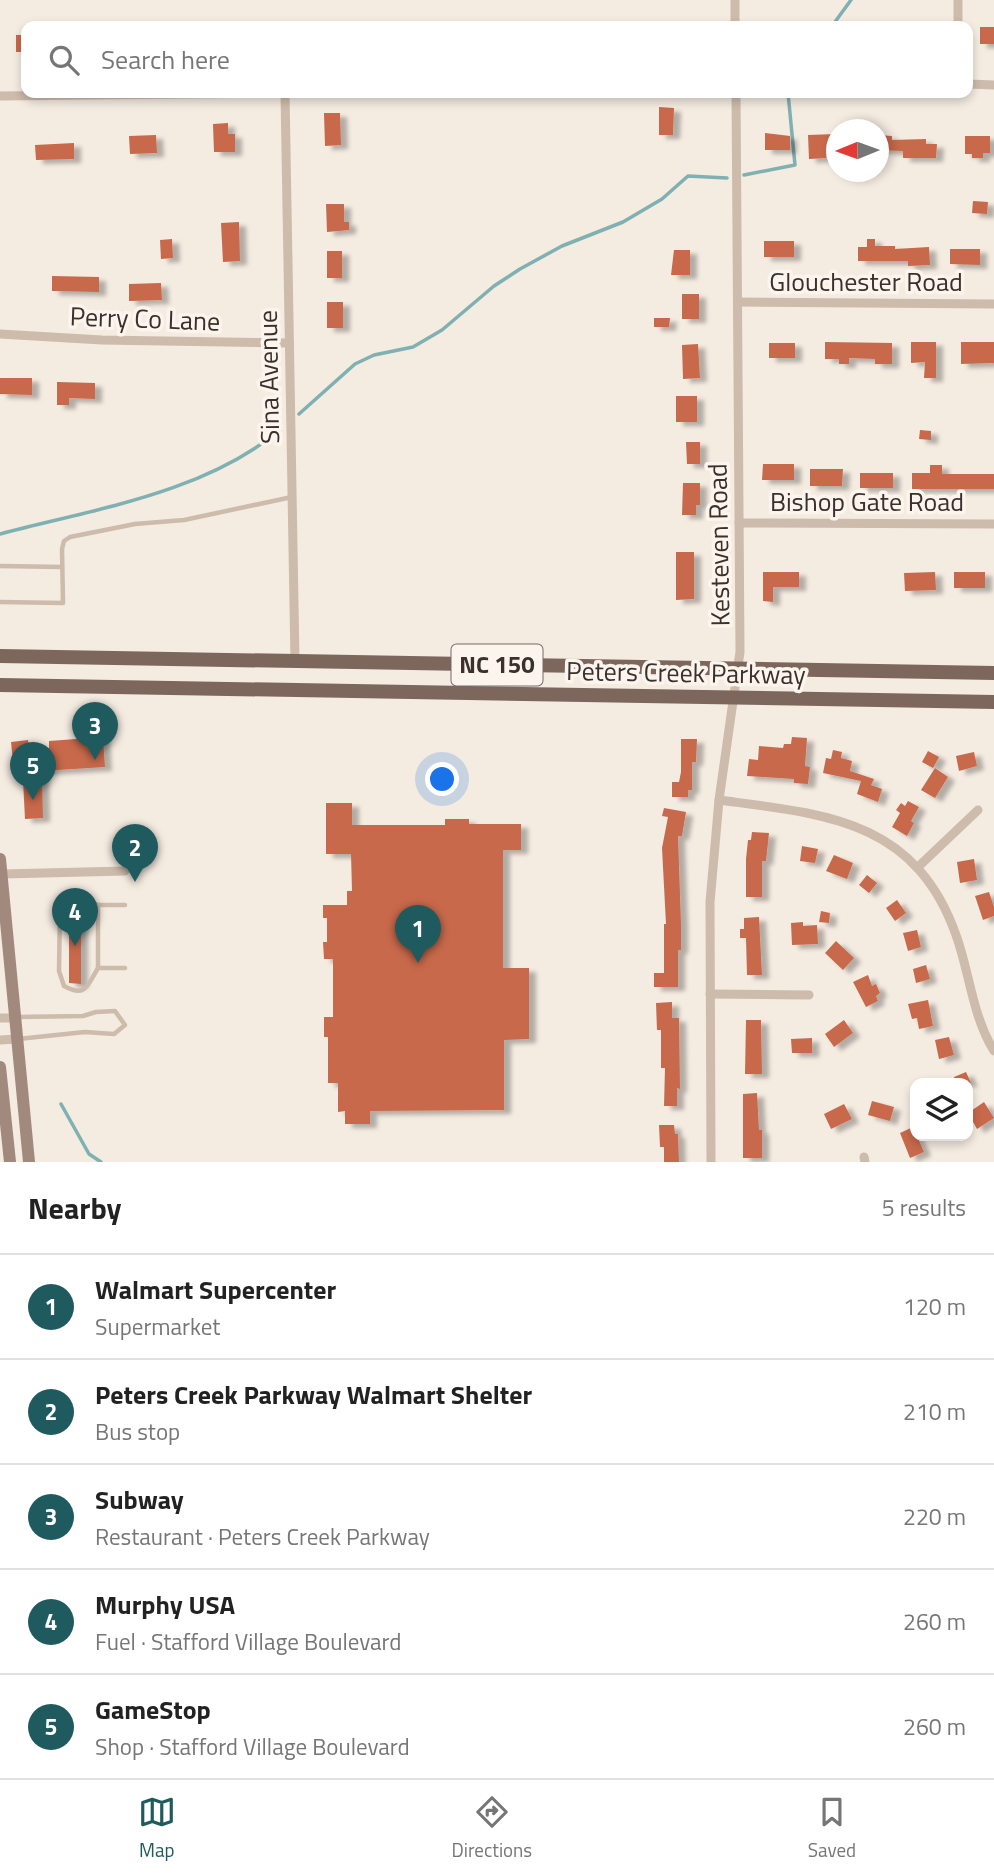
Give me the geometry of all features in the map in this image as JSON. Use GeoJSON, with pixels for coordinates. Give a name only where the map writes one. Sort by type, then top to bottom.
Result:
{"type":"FeatureCollection","features":[{"type":"Feature","properties":{"kind":"main road","name":"Peters Creek Parkway"},"geometry":{"type":"LineString","coordinates":[[0,656],[994,673]]}},
{"type":"Feature","properties":{"kind":"main road","name":"Peters Creek Parkway"},"geometry":{"type":"LineString","coordinates":[[0,685],[994,702]]}},
{"type":"Feature","properties":{"kind":"main road"},"geometry":{"type":"LineString","coordinates":[[0,859],[29,1162]]}},
{"type":"Feature","properties":{"kind":"main road"},"geometry":{"type":"LineString","coordinates":[[0,1066],[10,1162]]}},
{"type":"Feature","properties":{"kind":"street"},"geometry":{"type":"LineString","coordinates":[[734,0],[735,21]]}},
{"type":"Feature","properties":{"kind":"street"},"geometry":{"type":"LineString","coordinates":[[958,0],[958,21]]}},
{"type":"Feature","properties":{"kind":"street"},"geometry":{"type":"LineString","coordinates":[[973,85],[994,85]]}},
{"type":"Feature","properties":{"kind":"street"},"geometry":{"type":"LineString","coordinates":[[0,96],[21,96]]}},
{"type":"Feature","properties":{"kind":"street","name":"Sina Avenue"},"geometry":{"type":"LineString","coordinates":[[285,98],[295,661]]}},
{"type":"Feature","properties":{"kind":"street","name":"Kesteven Road"},"geometry":{"type":"LineString","coordinates":[[711,1162],[710,902],[719,800],[739,668],[741,621],[736,98]]}},
{"type":"Feature","properties":{"kind":"street","name":"Glouchester Road"},"geometry":{"type":"LineString","coordinates":[[738,302],[994,304]]}},
{"type":"Feature","properties":{"kind":"street","name":"Perry Co Lane"},"geometry":{"type":"LineString","coordinates":[[0,334],[102,340],[289,343]]}},
{"type":"Feature","properties":{"kind":"street","name":"Bishop Gate Road"},"geometry":{"type":"LineString","coordinates":[[740,523],[994,524]]}},
{"type":"Feature","properties":{"kind":"street"},"geometry":{"type":"LineString","coordinates":[[719,800],[793,810],[854,825],[918,867],[942,901],[955,932],[967,967],[973,1002],[984,1035],[994,1051]]}},
{"type":"Feature","properties":{"kind":"street"},"geometry":{"type":"LineString","coordinates":[[918,867],[978,810]]}},
{"type":"Feature","properties":{"kind":"street"},"geometry":{"type":"LineString","coordinates":[[2,874],[125,871]]}},
{"type":"Feature","properties":{"kind":"street"},"geometry":{"type":"LineString","coordinates":[[710,994],[809,995]]}},
{"type":"Feature","properties":{"kind":"street"},"geometry":{"type":"LineString","coordinates":[[0,1018],[16,1017]]}},
{"type":"Feature","properties":{"kind":"street"},"geometry":{"type":"LineString","coordinates":[[0,1040],[18,1039]]}},
{"type":"Feature","properties":{"kind":"lane"},"geometry":{"type":"LineString","coordinates":[[0,602],[63,603],[62,549],[64,541],[70,537],[135,524],[184,520],[292,497]]}},
{"type":"Feature","properties":{"kind":"lane"},"geometry":{"type":"LineString","coordinates":[[0,566],[62,567]]}},
{"type":"Feature","properties":{"kind":"lane"},"geometry":{"type":"LineString","coordinates":[[98,905],[98,968],[85,989],[81,992],[74,991],[64,986],[59,971],[60,905],[68,897],[98,905],[125,905]]}},
{"type":"Feature","properties":{"kind":"lane"},"geometry":{"type":"LineString","coordinates":[[98,968],[125,968]]}},
{"type":"Feature","properties":{"kind":"lane"},"geometry":{"type":"LineString","coordinates":[[16,1017],[83,1016],[115,1011],[125,1025],[114,1034],[85,1032],[18,1039]]}},
{"type":"Feature","properties":{"kind":"building"},"geometry":{"type":"Polygon","coordinates":[[[980,27],[994,27],[994,44],[980,44],[980,27]]]}},
{"type":"Feature","properties":{"kind":"building"},"geometry":{"type":"Polygon","coordinates":[[[16,35],[21,35],[21,52],[16,52],[16,35]]]}},
{"type":"Feature","properties":{"kind":"building"},"geometry":{"type":"Polygon","coordinates":[[[659,107],[674,108],[673,135],[659,135],[659,107]]]}},
{"type":"Feature","properties":{"kind":"building"},"geometry":{"type":"Polygon","coordinates":[[[324,113],[340,113],[341,145],[325,146],[324,113]]]}},
{"type":"Feature","properties":{"kind":"building"},"geometry":{"type":"Polygon","coordinates":[[[228,123],[228,134],[235,134],[235,152],[214,152],[213,124],[228,123]]]}},
{"type":"Feature","properties":{"kind":"building"},"geometry":{"type":"Polygon","coordinates":[[[765,133],[790,136],[790,150],[765,150],[765,133]]]}},
{"type":"Feature","properties":{"kind":"building"},"geometry":{"type":"Polygon","coordinates":[[[826,134],[826,158],[809,159],[808,135],[826,134]]]}},
{"type":"Feature","properties":{"kind":"building"},"geometry":{"type":"Polygon","coordinates":[[[156,135],[157,153],[130,154],[129,136],[156,135]]]}},
{"type":"Feature","properties":{"kind":"building"},"geometry":{"type":"Polygon","coordinates":[[[889,136],[892,136],[892,140],[926,139],[926,144],[937,144],[936,158],[903,158],[903,151],[889,150],[889,136]]]}},
{"type":"Feature","properties":{"kind":"building"},"geometry":{"type":"Polygon","coordinates":[[[965,136],[990,136],[990,153],[983,153],[983,158],[972,158],[972,154],[965,154],[965,136]]]}},
{"type":"Feature","properties":{"kind":"building"},"geometry":{"type":"Polygon","coordinates":[[[74,143],[74,159],[36,160],[35,145],[74,143]]]}},
{"type":"Feature","properties":{"kind":"building"},"geometry":{"type":"Polygon","coordinates":[[[973,201],[988,202],[987,214],[972,213],[973,201]]]}},
{"type":"Feature","properties":{"kind":"building"},"geometry":{"type":"Polygon","coordinates":[[[326,204],[344,204],[344,222],[349,222],[349,230],[327,232],[326,204]]]}},
{"type":"Feature","properties":{"kind":"building"},"geometry":{"type":"Polygon","coordinates":[[[239,222],[240,261],[223,262],[221,223],[239,222]]]}},
{"type":"Feature","properties":{"kind":"building"},"geometry":{"type":"Polygon","coordinates":[[[172,239],[173,258],[161,259],[160,240],[172,239]]]}},
{"type":"Feature","properties":{"kind":"building"},"geometry":{"type":"Polygon","coordinates":[[[867,239],[875,239],[875,246],[895,246],[895,249],[929,247],[930,265],[908,266],[908,261],[858,261],[858,247],[867,247],[867,239]]]}},
{"type":"Feature","properties":{"kind":"building"},"geometry":{"type":"Polygon","coordinates":[[[764,241],[794,241],[794,257],[764,257],[764,241]]]}},
{"type":"Feature","properties":{"kind":"building"},"geometry":{"type":"Polygon","coordinates":[[[950,249],[980,249],[980,265],[950,264],[950,249]]]}},
{"type":"Feature","properties":{"kind":"building"},"geometry":{"type":"Polygon","coordinates":[[[674,250],[690,250],[690,275],[671,275],[674,250]]]}},
{"type":"Feature","properties":{"kind":"building"},"geometry":{"type":"Polygon","coordinates":[[[327,251],[342,251],[342,278],[327,278],[327,251]]]}},
{"type":"Feature","properties":{"kind":"building"},"geometry":{"type":"Polygon","coordinates":[[[52,276],[99,277],[99,292],[52,291],[52,276]]]}},
{"type":"Feature","properties":{"kind":"building"},"geometry":{"type":"Polygon","coordinates":[[[161,283],[162,300],[129,301],[129,284],[161,283]]]}},
{"type":"Feature","properties":{"kind":"building"},"geometry":{"type":"Polygon","coordinates":[[[682,294],[699,294],[699,319],[682,319],[682,294]]]}},
{"type":"Feature","properties":{"kind":"building"},"geometry":{"type":"Polygon","coordinates":[[[327,302],[343,302],[343,328],[327,328],[327,302]]]}},
{"type":"Feature","properties":{"kind":"building"},"geometry":{"type":"Polygon","coordinates":[[[654,318],[670,318],[669,327],[654,327],[654,318]]]}},
{"type":"Feature","properties":{"kind":"building"},"geometry":{"type":"Polygon","coordinates":[[[825,342],[892,343],[892,364],[875,364],[875,359],[849,358],[849,364],[839,364],[839,359],[825,359],[825,342]]]}},
{"type":"Feature","properties":{"kind":"building"},"geometry":{"type":"Polygon","coordinates":[[[911,342],[936,342],[936,378],[924,378],[925,362],[911,363],[911,342]]]}},
{"type":"Feature","properties":{"kind":"building"},"geometry":{"type":"Polygon","coordinates":[[[961,342],[994,342],[994,363],[961,364],[961,342]]]}},
{"type":"Feature","properties":{"kind":"building"},"geometry":{"type":"Polygon","coordinates":[[[769,343],[795,343],[795,358],[769,358],[769,343]]]}},
{"type":"Feature","properties":{"kind":"building"},"geometry":{"type":"Polygon","coordinates":[[[698,344],[700,378],[683,379],[682,345],[698,344]]]}},
{"type":"Feature","properties":{"kind":"building"},"geometry":{"type":"Polygon","coordinates":[[[0,378],[32,378],[32,395],[0,394],[0,378]]]}},
{"type":"Feature","properties":{"kind":"building"},"geometry":{"type":"Polygon","coordinates":[[[57,382],[95,383],[95,399],[69,398],[69,405],[57,405],[57,382]]]}},
{"type":"Feature","properties":{"kind":"building"},"geometry":{"type":"Polygon","coordinates":[[[676,396],[697,396],[697,422],[676,422],[676,396]]]}},
{"type":"Feature","properties":{"kind":"building"},"geometry":{"type":"Polygon","coordinates":[[[920,430],[931,431],[931,440],[919,439],[920,430]]]}},
{"type":"Feature","properties":{"kind":"building"},"geometry":{"type":"Polygon","coordinates":[[[686,442],[700,442],[700,464],[687,464],[686,442]]]}},
{"type":"Feature","properties":{"kind":"building"},"geometry":{"type":"Polygon","coordinates":[[[763,464],[794,464],[794,480],[762,480],[763,464]]]}},
{"type":"Feature","properties":{"kind":"building"},"geometry":{"type":"Polygon","coordinates":[[[930,465],[942,465],[942,474],[994,474],[994,489],[912,489],[912,473],[930,473],[930,465]]]}},
{"type":"Feature","properties":{"kind":"building"},"geometry":{"type":"Polygon","coordinates":[[[810,469],[843,469],[842,486],[810,486],[810,469]]]}},
{"type":"Feature","properties":{"kind":"building"},"geometry":{"type":"Polygon","coordinates":[[[860,473],[893,473],[893,488],[860,488],[860,473]]]}},
{"type":"Feature","properties":{"kind":"building"},"geometry":{"type":"Polygon","coordinates":[[[683,483],[700,483],[700,505],[696,505],[696,515],[682,515],[683,483]]]}},
{"type":"Feature","properties":{"kind":"building"},"geometry":{"type":"Polygon","coordinates":[[[676,552],[694,552],[694,599],[676,600],[676,552]]]}},
{"type":"Feature","properties":{"kind":"building"},"geometry":{"type":"Polygon","coordinates":[[[763,572],[799,572],[799,587],[773,587],[773,602],[763,601],[763,572]]]}},
{"type":"Feature","properties":{"kind":"building"},"geometry":{"type":"Polygon","coordinates":[[[935,572],[936,590],[905,591],[904,573],[935,572]]]}},
{"type":"Feature","properties":{"kind":"building"},"geometry":{"type":"Polygon","coordinates":[[[954,572],[985,572],[985,588],[954,588],[954,572]]]}},
{"type":"Feature","properties":{"kind":"building"},"geometry":{"type":"Polygon","coordinates":[[[103,737],[105,767],[42,771],[43,818],[25,819],[22,771],[14,772],[11,742],[28,740],[30,750],[49,748],[49,741],[103,737]]]}},
{"type":"Feature","properties":{"kind":"building"},"geometry":{"type":"Polygon","coordinates":[[[792,737],[807,738],[805,766],[810,767],[808,784],[794,783],[794,779],[747,776],[749,759],[758,760],[759,746],[783,748],[784,744],[791,744],[792,737]]]}},
{"type":"Feature","properties":{"kind":"building"},"geometry":{"type":"Polygon","coordinates":[[[681,739],[697,739],[696,762],[692,762],[692,790],[688,790],[688,797],[672,797],[672,782],[679,782],[681,772],[681,739]]]}},
{"type":"Feature","properties":{"kind":"building"},"geometry":{"type":"Polygon","coordinates":[[[833,750],[842,752],[841,758],[852,761],[850,771],[874,779],[871,785],[882,789],[878,802],[857,794],[861,781],[823,773],[826,758],[831,759],[833,750]]]}},
{"type":"Feature","properties":{"kind":"building"},"geometry":{"type":"Polygon","coordinates":[[[928,751],[939,757],[933,768],[922,762],[928,751]]]}},
{"type":"Feature","properties":{"kind":"building"},"geometry":{"type":"Polygon","coordinates":[[[974,752],[977,766],[959,771],[956,756],[974,752]]]}},
{"type":"Feature","properties":{"kind":"building"},"geometry":{"type":"Polygon","coordinates":[[[935,768],[948,777],[935,798],[921,790],[935,768]]]}},
{"type":"Feature","properties":{"kind":"building"},"geometry":{"type":"Polygon","coordinates":[[[908,801],[919,807],[907,836],[892,827],[900,813],[896,810],[901,803],[905,806],[908,801]]]}},
{"type":"Feature","properties":{"kind":"building"},"geometry":{"type":"Polygon","coordinates":[[[326,803],[352,803],[352,825],[445,825],[445,819],[469,819],[469,824],[521,824],[521,850],[503,850],[503,968],[529,968],[529,1039],[504,1040],[504,1110],[370,1111],[370,1124],[345,1124],[345,1111],[338,1112],[338,1083],[328,1083],[328,1037],[324,1037],[324,1017],[333,1017],[333,959],[324,959],[323,942],[327,942],[327,918],[323,918],[323,905],[347,905],[347,891],[352,891],[351,854],[326,854],[326,803]]]}},
{"type":"Feature","properties":{"kind":"building"},"geometry":{"type":"Polygon","coordinates":[[[664,808],[686,812],[682,836],[678,836],[681,950],[678,950],[678,987],[654,987],[654,973],[664,973],[666,924],[662,848],[668,817],[662,816],[664,808]]]}},
{"type":"Feature","properties":{"kind":"building"},"geometry":{"type":"Polygon","coordinates":[[[752,832],[769,833],[766,861],[762,861],[762,897],[746,897],[746,859],[748,840],[751,840],[752,832]]]}},
{"type":"Feature","properties":{"kind":"building"},"geometry":{"type":"Polygon","coordinates":[[[802,846],[818,849],[815,863],[800,861],[802,846]]]}},
{"type":"Feature","properties":{"kind":"building"},"geometry":{"type":"Polygon","coordinates":[[[834,855],[853,863],[847,879],[826,871],[834,855]]]}},
{"type":"Feature","properties":{"kind":"building"},"geometry":{"type":"Polygon","coordinates":[[[974,859],[977,880],[960,883],[957,862],[974,859]]]}},
{"type":"Feature","properties":{"kind":"building"},"geometry":{"type":"Polygon","coordinates":[[[867,875],[877,883],[869,893],[859,885],[867,875]]]}},
{"type":"Feature","properties":{"kind":"building"},"geometry":{"type":"Polygon","coordinates":[[[989,892],[994,916],[983,920],[975,896],[989,892]]]}},
{"type":"Feature","properties":{"kind":"building"},"geometry":{"type":"Polygon","coordinates":[[[897,900],[906,913],[895,921],[886,908],[897,900]]]}},
{"type":"Feature","properties":{"kind":"building"},"geometry":{"type":"Polygon","coordinates":[[[69,905],[81,905],[81,984],[69,983],[69,905]]]}},
{"type":"Feature","properties":{"kind":"building"},"geometry":{"type":"Polygon","coordinates":[[[821,911],[830,913],[829,923],[819,922],[821,911]]]}},
{"type":"Feature","properties":{"kind":"building"},"geometry":{"type":"Polygon","coordinates":[[[759,917],[762,975],[747,975],[746,938],[740,938],[740,929],[744,929],[744,918],[759,917]]]}},
{"type":"Feature","properties":{"kind":"building"},"geometry":{"type":"Polygon","coordinates":[[[803,922],[803,926],[817,925],[818,944],[792,945],[791,923],[803,922]]]}},
{"type":"Feature","properties":{"kind":"building"},"geometry":{"type":"Polygon","coordinates":[[[917,930],[921,947],[908,951],[903,933],[917,930]]]}},
{"type":"Feature","properties":{"kind":"building"},"geometry":{"type":"Polygon","coordinates":[[[836,941],[854,958],[843,970],[825,953],[836,941]]]}},
{"type":"Feature","properties":{"kind":"building"},"geometry":{"type":"Polygon","coordinates":[[[926,965],[930,979],[916,983],[913,969],[926,965]]]}},
{"type":"Feature","properties":{"kind":"building"},"geometry":{"type":"Polygon","coordinates":[[[868,975],[872,986],[876,984],[880,993],[876,996],[878,1001],[866,1007],[853,982],[868,975]]]}},
{"type":"Feature","properties":{"kind":"building"},"geometry":{"type":"Polygon","coordinates":[[[928,1000],[933,1026],[919,1029],[917,1018],[912,1019],[908,1004],[928,1000]]]}},
{"type":"Feature","properties":{"kind":"building"},"geometry":{"type":"Polygon","coordinates":[[[672,1002],[672,1018],[679,1018],[680,1089],[677,1088],[677,1106],[664,1106],[665,1068],[661,1068],[661,1030],[657,1030],[656,1003],[672,1002]]]}},
{"type":"Feature","properties":{"kind":"building"},"geometry":{"type":"Polygon","coordinates":[[[746,1020],[761,1020],[762,1074],[745,1074],[746,1020]]]}},
{"type":"Feature","properties":{"kind":"building"},"geometry":{"type":"Polygon","coordinates":[[[844,1020],[853,1033],[834,1047],[825,1034],[844,1020]]]}},
{"type":"Feature","properties":{"kind":"building"},"geometry":{"type":"Polygon","coordinates":[[[949,1037],[954,1055],[939,1059],[935,1040],[949,1037]]]}},
{"type":"Feature","properties":{"kind":"building"},"geometry":{"type":"Polygon","coordinates":[[[812,1038],[812,1053],[792,1053],[791,1039],[812,1038]]]}},
{"type":"Feature","properties":{"kind":"building"},"geometry":{"type":"Polygon","coordinates":[[[966,1072],[969,1078],[954,1078],[966,1072]]]}},
{"type":"Feature","properties":{"kind":"building"},"geometry":{"type":"Polygon","coordinates":[[[757,1093],[759,1130],[762,1130],[762,1158],[743,1158],[743,1094],[757,1093]]]}},
{"type":"Feature","properties":{"kind":"building"},"geometry":{"type":"Polygon","coordinates":[[[872,1101],[894,1107],[890,1121],[868,1115],[872,1101]]]}},
{"type":"Feature","properties":{"kind":"building"},"geometry":{"type":"Polygon","coordinates":[[[984,1102],[994,1118],[977,1129],[973,1122],[973,1110],[984,1102]]]}},
{"type":"Feature","properties":{"kind":"building"},"geometry":{"type":"Polygon","coordinates":[[[844,1104],[852,1119],[831,1129],[824,1114],[844,1104]]]}},
{"type":"Feature","properties":{"kind":"building"},"geometry":{"type":"Polygon","coordinates":[[[659,1125],[674,1125],[675,1134],[678,1134],[679,1162],[664,1162],[659,1125]]]}},
{"type":"Feature","properties":{"kind":"building"},"geometry":{"type":"Polygon","coordinates":[[[910,1128],[910,1141],[919,1141],[924,1152],[910,1158],[900,1133],[910,1128]]]}},
{"type":"Feature","properties":{"kind":"waterway"},"geometry":{"type":"LineString","coordinates":[[836,21],[851,0]]}},
{"type":"Feature","properties":{"kind":"waterway"},"geometry":{"type":"LineString","coordinates":[[744,175],[795,165],[788,98]]}},
{"type":"Feature","properties":{"kind":"waterway"},"geometry":{"type":"LineString","coordinates":[[299,414],[355,364],[374,355],[413,347],[442,330],[494,286],[520,269],[562,246],[623,222],[662,199],[688,176],[727,178]]}},
{"type":"Feature","properties":{"kind":"waterway"},"geometry":{"type":"LineString","coordinates":[[0,534],[146,497],[182,484],[217,470],[280,430]]}},
{"type":"Feature","properties":{"kind":"waterway"},"geometry":{"type":"LineString","coordinates":[[61,1104],[89,1154],[101,1162]]}},
{"type":"Feature","properties":{"kind":"place","name":"Subway"},"geometry":{"type":"Point","coordinates":[95,760]}},
{"type":"Feature","properties":{"kind":"place","name":"GameStop"},"geometry":{"type":"Point","coordinates":[33,800]}},
{"type":"Feature","properties":{"kind":"place","name":"Peters Creek Parkway Walmart Shelter"},"geometry":{"type":"Point","coordinates":[135,882]}},
{"type":"Feature","properties":{"kind":"place","name":"Murphy USA"},"geometry":{"type":"Point","coordinates":[75,946]}},
{"type":"Feature","properties":{"kind":"place","name":"Walmart Supercenter"},"geometry":{"type":"Point","coordinates":[418,963]}}]}
